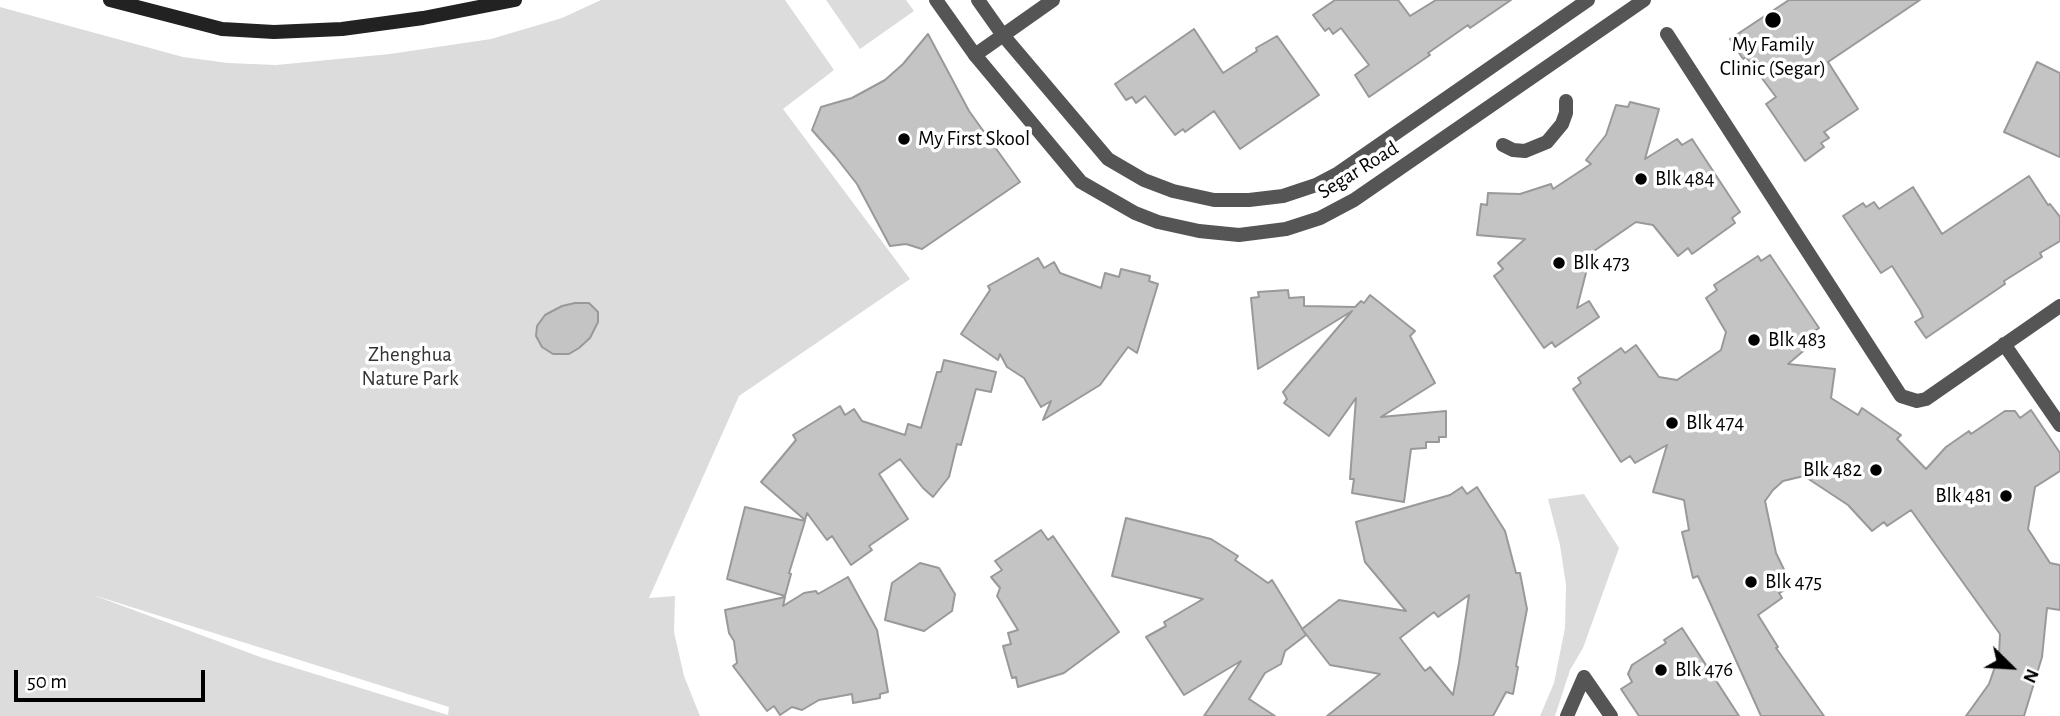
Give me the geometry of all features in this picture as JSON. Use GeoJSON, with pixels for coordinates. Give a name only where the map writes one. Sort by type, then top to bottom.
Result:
{"type":"FeatureCollection","features":[{"type":"Feature","properties":{"kind":"main road"},"geometry":{"type":"LineString","coordinates":[[110,0],[222,29],[274,32],[356,27],[447,14],[515,0]]}},
{"type":"Feature","properties":{"kind":"street","name":"Segar Road"},"geometry":{"type":"LineString","coordinates":[[936,0],[975,55],[1081,182],[1135,213],[1158,222],[1199,231],[1239,235],[1286,229],[1320,218],[1354,200],[1644,0]]}},
{"type":"Feature","properties":{"kind":"street","name":"Segar Road"},"geometry":{"type":"LineString","coordinates":[[978,0],[1002,34],[1108,159],[1144,180],[1173,191],[1214,200],[1283,196],[1316,185],[1337,174],[1588,0]]}},
{"type":"Feature","properties":{"kind":"street"},"geometry":{"type":"LineString","coordinates":[[975,55],[1053,0]]}},
{"type":"Feature","properties":{"kind":"street"},"geometry":{"type":"LineString","coordinates":[[1667,34],[1901,396],[1913,400],[1926,399],[2060,306]]}},
{"type":"Feature","properties":{"kind":"street"},"geometry":{"type":"LineString","coordinates":[[1503,145],[1513,150],[1525,151],[1547,142],[1562,124],[1566,101]]}},
{"type":"Feature","properties":{"kind":"street"},"geometry":{"type":"LineString","coordinates":[[2004,344],[2060,425]]}},
{"type":"Feature","properties":{"kind":"street"},"geometry":{"type":"LineString","coordinates":[[1567,716],[1584,677],[1611,716]]}},
{"type":"Feature","properties":{"kind":"green space","name":"Zhenghua Nature Park"},"geometry":{"type":"Polygon","coordinates":[[[601,0],[785,0],[834,70],[783,109],[910,279],[739,396],[649,598],[675,596],[674,632],[684,676],[700,716],[0,716],[0,7],[183,57],[228,63],[276,65],[390,54],[491,39],[562,18],[601,0]],[[93,595],[263,658],[448,715],[449,707],[93,595]]]}},
{"type":"Feature","properties":{"kind":"green space"},"geometry":{"type":"Polygon","coordinates":[[[826,0],[906,0],[914,11],[860,49],[826,0]]]}},
{"type":"Feature","properties":{"kind":"green space"},"geometry":{"type":"Polygon","coordinates":[[[1584,494],[1619,548],[1583,648],[1570,670],[1555,716],[1540,716],[1554,683],[1565,628],[1566,585],[1560,545],[1548,499],[1584,494]]]}},
{"type":"Feature","properties":{"kind":"building"},"geometry":{"type":"Polygon","coordinates":[[[1335,0],[1398,0],[1410,16],[1436,0],[1511,0],[1470,28],[1468,25],[1369,97],[1355,75],[1369,65],[1341,28],[1333,34],[1329,28],[1325,31],[1313,15],[1335,0]]]}},
{"type":"Feature","properties":{"kind":"building"},"geometry":{"type":"Polygon","coordinates":[[[1789,0],[1920,0],[1828,62],[1858,109],[1824,132],[1829,138],[1821,143],[1824,147],[1805,161],[1766,104],[1776,97],[1746,57],[1743,59],[1730,39],[1789,0]]]}},
{"type":"Feature","properties":{"kind":"building"},"geometry":{"type":"Polygon","coordinates":[[[1194,29],[1223,73],[1277,36],[1319,95],[1240,149],[1214,111],[1185,132],[1183,129],[1175,135],[1145,96],[1136,103],[1132,97],[1126,100],[1115,84],[1194,29]]]}},
{"type":"Feature","properties":{"kind":"building","name":"My First Skool"},"geometry":{"type":"Polygon","coordinates":[[[928,34],[969,111],[1020,182],[922,249],[906,244],[890,246],[857,184],[812,130],[821,107],[852,98],[885,80],[903,64],[928,34]]]}},
{"type":"Feature","properties":{"kind":"building"},"geometry":{"type":"Polygon","coordinates":[[[2037,62],[2060,73],[2060,157],[2004,132],[2037,62]]]}},
{"type":"Feature","properties":{"kind":"building"},"geometry":{"type":"Polygon","coordinates":[[[1630,102],[1659,109],[1645,159],[1677,139],[1682,145],[1692,139],[1740,212],[1732,218],[1735,223],[1692,254],[1688,248],[1678,256],[1653,225],[1636,222],[1591,253],[1577,308],[1589,301],[1599,317],[1555,347],[1552,342],[1544,348],[1494,276],[1503,269],[1498,263],[1525,239],[1477,235],[1481,204],[1487,205],[1488,193],[1520,194],[1551,184],[1553,189],[1591,164],[1586,160],[1606,135],[1616,105],[1628,107],[1630,102]]]}},
{"type":"Feature","properties":{"kind":"building"},"geometry":{"type":"Polygon","coordinates":[[[2029,176],[2048,205],[2050,204],[2060,217],[2060,241],[2040,253],[2042,257],[2004,281],[2005,284],[1926,338],[1915,322],[1923,317],[1920,310],[1892,266],[1881,273],[1843,216],[1863,203],[1866,207],[1874,202],[1879,209],[1913,187],[1942,234],[2029,176]]]}},
{"type":"Feature","properties":{"kind":"building"},"geometry":{"type":"Polygon","coordinates":[[[1770,255],[1819,328],[1810,334],[1815,341],[1788,364],[1835,369],[1831,398],[1858,415],[1862,408],[1901,435],[1897,439],[1926,469],[1946,447],[2005,411],[2015,411],[2020,418],[2031,410],[2060,453],[2060,471],[2035,487],[2028,529],[2050,563],[2060,565],[2060,610],[2047,608],[2042,657],[2024,716],[1966,716],[1989,684],[1999,655],[2000,634],[1911,510],[1887,526],[1884,522],[1872,531],[1848,505],[1804,476],[1783,481],[1765,501],[1776,553],[1792,586],[1779,593],[1782,598],[1758,615],[1778,647],[1776,648],[1824,716],[1761,716],[1698,576],[1693,578],[1682,532],[1689,530],[1684,500],[1653,492],[1667,445],[1635,463],[1630,456],[1621,462],[1573,389],[1581,383],[1578,378],[1621,348],[1625,353],[1636,345],[1659,377],[1677,380],[1708,359],[1721,350],[1726,332],[1706,298],[1717,290],[1714,285],[1758,256],[1761,261],[1770,255]]]}},
{"type":"Feature","properties":{"kind":"building"},"geometry":{"type":"Polygon","coordinates":[[[1038,258],[1044,268],[1054,262],[1060,273],[1101,288],[1105,273],[1119,277],[1121,269],[1150,276],[1149,281],[1158,284],[1137,353],[1128,347],[1100,385],[1043,420],[1051,401],[1041,407],[1024,378],[1007,367],[1000,354],[998,360],[961,334],[990,290],[988,286],[1038,258]]]}},
{"type":"Feature","properties":{"kind":"building"},"geometry":{"type":"Polygon","coordinates":[[[1288,290],[1289,298],[1304,297],[1304,306],[1355,307],[1361,301],[1364,303],[1370,295],[1415,331],[1410,336],[1435,383],[1381,417],[1446,411],[1446,437],[1439,437],[1439,442],[1426,442],[1426,448],[1411,449],[1404,502],[1352,493],[1354,479],[1350,479],[1356,398],[1329,436],[1284,403],[1287,399],[1283,392],[1352,311],[1258,369],[1251,298],[1259,297],[1258,292],[1288,290]]]}},
{"type":"Feature","properties":{"kind":"building"},"geometry":{"type":"Polygon","coordinates":[[[575,303],[589,303],[598,312],[598,322],[590,338],[579,348],[569,354],[553,354],[542,347],[536,336],[537,326],[545,315],[575,303]]]}},
{"type":"Feature","properties":{"kind":"building"},"geometry":{"type":"Polygon","coordinates":[[[944,360],[996,372],[991,392],[976,389],[949,477],[933,497],[900,459],[879,474],[908,519],[869,546],[872,550],[851,565],[832,536],[827,540],[807,513],[805,520],[761,482],[796,440],[793,435],[840,406],[845,415],[854,409],[862,421],[905,435],[908,424],[921,428],[937,372],[941,372],[944,360]]]}},
{"type":"Feature","properties":{"kind":"building"},"geometry":{"type":"Polygon","coordinates":[[[1462,487],[1467,494],[1477,487],[1505,531],[1516,573],[1520,573],[1527,609],[1513,694],[1506,692],[1493,716],[1327,716],[1380,674],[1330,665],[1302,629],[1339,600],[1406,611],[1365,562],[1356,522],[1450,495],[1462,487]],[[1469,595],[1438,617],[1434,612],[1400,638],[1425,671],[1430,667],[1453,695],[1469,595]]]}},
{"type":"Feature","properties":{"kind":"building"},"geometry":{"type":"Polygon","coordinates":[[[745,507],[805,521],[785,596],[727,579],[745,507]]]}},
{"type":"Feature","properties":{"kind":"building"},"geometry":{"type":"Polygon","coordinates":[[[1126,518],[1211,539],[1238,556],[1235,560],[1268,583],[1272,580],[1306,635],[1285,651],[1281,664],[1265,673],[1249,699],[1275,716],[1204,716],[1241,661],[1184,695],[1146,637],[1166,626],[1164,622],[1203,599],[1112,576],[1126,518]]]}},
{"type":"Feature","properties":{"kind":"building"},"geometry":{"type":"Polygon","coordinates":[[[1041,530],[1048,540],[1053,536],[1119,632],[1064,673],[1018,687],[1016,677],[1012,678],[1003,646],[1011,644],[1008,633],[1018,630],[997,596],[1000,588],[991,577],[1002,570],[995,561],[1041,530]]]}},
{"type":"Feature","properties":{"kind":"building"},"geometry":{"type":"Polygon","coordinates":[[[920,563],[939,568],[955,594],[952,611],[924,631],[885,620],[892,583],[920,563]]]}},
{"type":"Feature","properties":{"kind":"building"},"geometry":{"type":"Polygon","coordinates":[[[848,577],[877,630],[888,692],[880,694],[880,698],[853,703],[852,694],[819,700],[802,710],[792,707],[780,715],[774,706],[767,711],[733,666],[737,663],[734,641],[729,633],[725,610],[785,597],[783,606],[804,593],[816,591],[818,594],[848,577]]]}},
{"type":"Feature","properties":{"kind":"building"},"geometry":{"type":"Polygon","coordinates":[[[1682,628],[1739,716],[1639,716],[1621,689],[1632,682],[1628,674],[1632,665],[1666,643],[1664,640],[1682,628]]]}},
{"type":"Feature","properties":{"kind":"place","name":"My Family Clinic (Segar)"},"geometry":{"type":"Point","coordinates":[1773,20]}},
{"type":"Feature","properties":{"kind":"place","name":"My First Skool"},"geometry":{"type":"Point","coordinates":[904,139]}},
{"type":"Feature","properties":{"kind":"place","name":"Blk 484"},"geometry":{"type":"Point","coordinates":[1641,179]}},
{"type":"Feature","properties":{"kind":"place","name":"Blk 473"},"geometry":{"type":"Point","coordinates":[1559,263]}},
{"type":"Feature","properties":{"kind":"place","name":"Blk 483"},"geometry":{"type":"Point","coordinates":[1754,340]}},
{"type":"Feature","properties":{"kind":"place","name":"Blk 474"},"geometry":{"type":"Point","coordinates":[1672,423]}},
{"type":"Feature","properties":{"kind":"place","name":"Blk 482"},"geometry":{"type":"Point","coordinates":[1876,470]}},
{"type":"Feature","properties":{"kind":"place","name":"Blk 481"},"geometry":{"type":"Point","coordinates":[2006,496]}},
{"type":"Feature","properties":{"kind":"place","name":"Blk 475"},"geometry":{"type":"Point","coordinates":[1751,582]}},
{"type":"Feature","properties":{"kind":"place","name":"Blk 476"},"geometry":{"type":"Point","coordinates":[1661,670]}}]}
